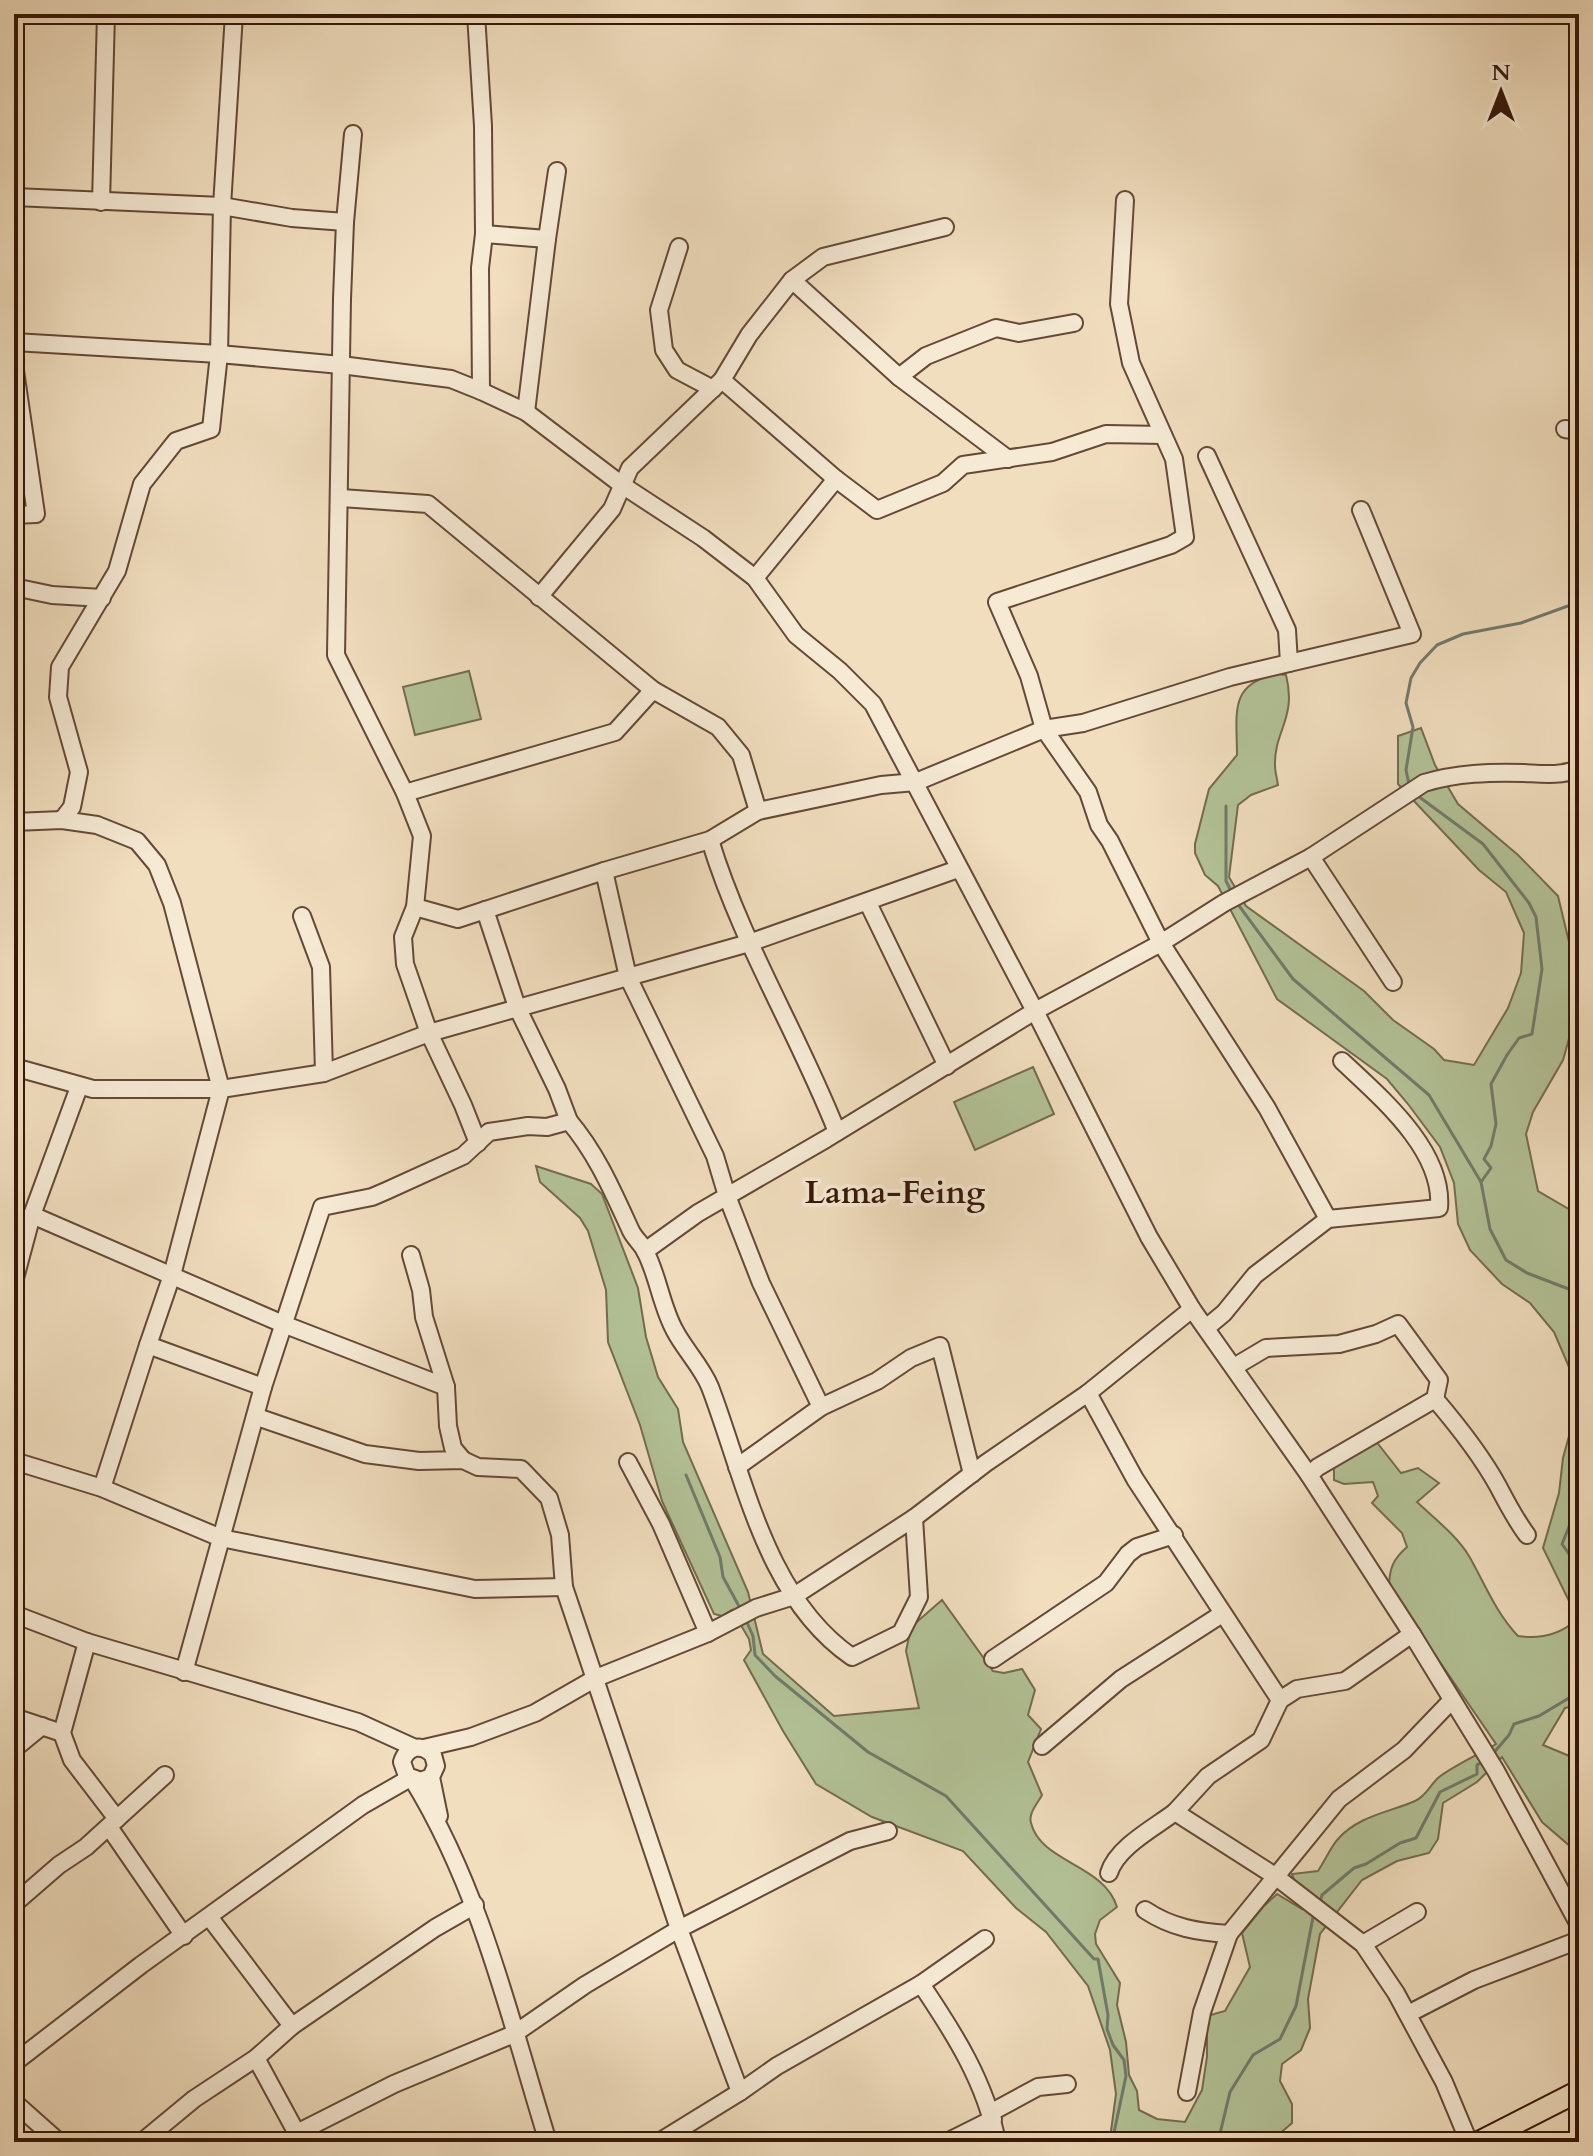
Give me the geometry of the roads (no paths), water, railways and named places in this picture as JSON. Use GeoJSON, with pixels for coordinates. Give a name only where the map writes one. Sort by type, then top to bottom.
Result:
{"type":"FeatureCollection","features":[{"type":"Feature","properties":{"kind":"main road"},"geometry":{"type":"LineString","coordinates":[[1479,2142],[1579,2091]]}},
{"type":"Feature","properties":{"kind":"street"},"geometry":{"type":"LineString","coordinates":[[101,202],[106,14]]}},
{"type":"Feature","properties":{"kind":"street"},"geometry":{"type":"LineString","coordinates":[[62,820],[72,807],[79,772],[58,697],[60,667],[117,571],[142,484],[176,441],[211,429],[219,354],[222,206],[234,14]]}},
{"type":"Feature","properties":{"kind":"street"},"geometry":{"type":"LineString","coordinates":[[476,14],[483,111],[481,391]]}},
{"type":"Feature","properties":{"kind":"street"},"geometry":{"type":"LineString","coordinates":[[353,134],[345,222],[336,655],[405,793],[422,836],[415,907],[403,937],[405,964],[429,1033],[478,1143]]}},
{"type":"Feature","properties":{"kind":"street"},"geometry":{"type":"LineString","coordinates":[[526,412],[557,171]]}},
{"type":"Feature","properties":{"kind":"street"},"geometry":{"type":"LineString","coordinates":[[14,197],[222,206],[292,218],[345,222]]}},
{"type":"Feature","properties":{"kind":"street"},"geometry":{"type":"LineString","coordinates":[[1125,200],[1119,304],[1121,319],[1131,363],[1174,459],[1185,537],[1171,545],[997,602],[1029,676],[1044,729],[1088,792],[1099,825],[1161,943],[1267,1108],[1328,1219]]}},
{"type":"Feature","properties":{"kind":"street"},"geometry":{"type":"LineString","coordinates":[[539,597],[612,509],[630,468],[718,385],[749,335],[792,280],[823,257],[945,227]]}},
{"type":"Feature","properties":{"kind":"street"},"geometry":{"type":"LineString","coordinates":[[484,234],[547,239]]}},
{"type":"Feature","properties":{"kind":"street"},"geometry":{"type":"LineString","coordinates":[[679,247],[659,310],[664,350],[677,370],[718,385],[877,510],[943,483],[963,465],[1052,452],[1106,434],[1163,435]]}},
{"type":"Feature","properties":{"kind":"street"},"geometry":{"type":"LineString","coordinates":[[792,280],[899,377],[1008,459]]}},
{"type":"Feature","properties":{"kind":"street"},"geometry":{"type":"LineString","coordinates":[[899,377],[926,356],[996,328],[1019,333],[1074,323]]}},
{"type":"Feature","properties":{"kind":"street"},"geometry":{"type":"LineString","coordinates":[[14,342],[219,354],[451,379],[526,412],[622,485],[703,538],[755,578],[796,635],[840,671],[873,704],[1035,1011],[1149,1237],[1192,1309],[1309,1475],[1479,1741],[1579,1925]]}},
{"type":"Feature","properties":{"kind":"street"},"geometry":{"type":"LineString","coordinates":[[14,364],[36,514],[14,515]]}},
{"type":"Feature","properties":{"kind":"street"},"geometry":{"type":"LineString","coordinates":[[1207,456],[1287,630],[1289,663]]}},
{"type":"Feature","properties":{"kind":"street"},"geometry":{"type":"LineString","coordinates":[[755,578],[836,479]]}},
{"type":"Feature","properties":{"kind":"street"},"geometry":{"type":"LineString","coordinates":[[341,498],[428,504],[653,690],[718,727],[741,755],[758,811]]}},
{"type":"Feature","properties":{"kind":"street"},"geometry":{"type":"LineString","coordinates":[[415,907],[458,919],[710,840],[758,811],[881,785],[916,782],[1044,729],[1083,723],[1230,677],[1412,634],[1361,510]]}},
{"type":"Feature","properties":{"kind":"street"},"geometry":{"type":"LineString","coordinates":[[14,587],[52,595],[102,598]]}},
{"type":"Feature","properties":{"kind":"street"},"geometry":{"type":"LineString","coordinates":[[405,793],[615,732],[653,690]]}},
{"type":"Feature","properties":{"kind":"street"},"geometry":{"type":"LineString","coordinates":[[645,1251],[727,1196],[1035,1011],[1311,857],[1424,783],[1445,776],[1475,773],[1552,776],[1579,769]]}},
{"type":"Feature","properties":{"kind":"street"},"geometry":{"type":"LineString","coordinates":[[14,822],[62,820],[97,825],[137,841],[157,865],[172,903],[221,1089],[172,1275],[102,1488]]}},
{"type":"Feature","properties":{"kind":"street"},"geometry":{"type":"LineString","coordinates":[[710,840],[749,943],[812,1072],[837,1132]]}},
{"type":"Feature","properties":{"kind":"street"},"geometry":{"type":"LineString","coordinates":[[1311,857],[1393,982]]}},
{"type":"Feature","properties":{"kind":"street"},"geometry":{"type":"LineString","coordinates":[[14,1067],[79,1087],[221,1089],[324,1073],[429,1033],[749,943],[958,869]]}},
{"type":"Feature","properties":{"kind":"street"},"geometry":{"type":"LineString","coordinates":[[604,871],[628,977],[715,1156],[761,1283],[821,1407]]}},
{"type":"Feature","properties":{"kind":"street"},"geometry":{"type":"LineString","coordinates":[[868,903],[947,1066]]}},
{"type":"Feature","properties":{"kind":"street"},"geometry":{"type":"LineString","coordinates":[[485,910],[517,1007],[569,1121],[588,1144],[619,1200],[633,1235],[645,1251],[675,1331],[709,1383],[757,1525],[794,1596],[812,1621],[852,1657],[901,1633],[919,1597],[914,1518]]}},
{"type":"Feature","properties":{"kind":"street"},"geometry":{"type":"LineString","coordinates":[[302,916],[321,967],[324,1073]]}},
{"type":"Feature","properties":{"kind":"street"},"geometry":{"type":"LineString","coordinates":[[1206,1328],[1224,1313],[1255,1275],[1328,1219],[1439,1208],[1440,1197],[1425,1153],[1413,1132],[1342,1061]]}},
{"type":"Feature","properties":{"kind":"street"},"geometry":{"type":"LineString","coordinates":[[14,1282],[32,1215],[79,1087]]}},
{"type":"Feature","properties":{"kind":"street"},"geometry":{"type":"LineString","coordinates":[[184,1672],[263,1387],[322,1207],[372,1197],[386,1191],[463,1156],[489,1132],[528,1126],[547,1127],[569,1121]]}},
{"type":"Feature","properties":{"kind":"street"},"geometry":{"type":"LineString","coordinates":[[32,1215],[283,1324],[446,1387]]}},
{"type":"Feature","properties":{"kind":"street"},"geometry":{"type":"LineString","coordinates":[[411,1255],[421,1290],[424,1317],[446,1387],[448,1426],[453,1448],[463,1460],[478,1467],[521,1469],[549,1498],[560,1535],[564,1587],[679,1929],[740,2092]]}},
{"type":"Feature","properties":{"kind":"street"},"geometry":{"type":"LineString","coordinates":[[14,2063],[141,1965],[363,1805],[411,1764],[535,1713],[596,1678],[708,1633],[756,1608],[794,1596],[914,1518],[1088,1393],[1192,1309]]}},
{"type":"Feature","properties":{"kind":"street"},"geometry":{"type":"LineString","coordinates":[[1234,1367],[1266,1348],[1339,1344],[1376,1334],[1398,1324],[1439,1380],[1435,1399],[1309,1475]]}},
{"type":"Feature","properties":{"kind":"street"},"geometry":{"type":"LineString","coordinates":[[148,1345],[263,1387]]}},
{"type":"Feature","properties":{"kind":"street"},"geometry":{"type":"LineString","coordinates":[[737,1467],[821,1407],[877,1381],[911,1358],[940,1346],[972,1474]]}},
{"type":"Feature","properties":{"kind":"street"},"geometry":{"type":"LineString","coordinates":[[1088,1393],[1135,1479],[1280,1700]]}},
{"type":"Feature","properties":{"kind":"street"},"geometry":{"type":"LineString","coordinates":[[1435,1399],[1460,1429],[1527,1535]]}},
{"type":"Feature","properties":{"kind":"street"},"geometry":{"type":"LineString","coordinates":[[257,1417],[365,1454],[419,1461],[463,1460]]}},
{"type":"Feature","properties":{"kind":"street"},"geometry":{"type":"LineString","coordinates":[[14,1461],[102,1488],[221,1538],[475,1589],[564,1587]]}},
{"type":"Feature","properties":{"kind":"street"},"geometry":{"type":"LineString","coordinates":[[628,1462],[661,1524],[708,1633]]}},
{"type":"Feature","properties":{"kind":"street"},"geometry":{"type":"LineString","coordinates":[[993,1659],[1106,1583],[1137,1547],[1174,1535]]}},
{"type":"Feature","properties":{"kind":"street"},"geometry":{"type":"LineString","coordinates":[[14,1614],[87,1642],[358,1722],[411,1764],[421,1781],[471,1737]]}},
{"type":"Feature","properties":{"kind":"street"},"geometry":{"type":"LineString","coordinates":[[1042,1746],[1121,1679],[1222,1614]]}},
{"type":"Feature","properties":{"kind":"street"},"geometry":{"type":"LineString","coordinates":[[1109,1873],[1112,1863],[1175,1812],[1208,1776],[1261,1740],[1280,1700],[1297,1689],[1345,1681],[1412,1634]]}},
{"type":"Feature","properties":{"kind":"street"},"geometry":{"type":"LineString","coordinates":[[87,1642],[62,1733],[72,1760],[184,1936]]}},
{"type":"Feature","properties":{"kind":"street"},"geometry":{"type":"LineString","coordinates":[[1187,2092],[1202,2012],[1229,1934],[1339,1799],[1404,1750],[1451,1701]]}},
{"type":"Feature","properties":{"kind":"street"},"geometry":{"type":"LineString","coordinates":[[14,1717],[62,1733]]}},
{"type":"Feature","properties":{"kind":"street"},"geometry":{"type":"LineString","coordinates":[[14,1749],[42,1726]]}},
{"type":"Feature","properties":{"kind":"street"},"geometry":{"type":"LineString","coordinates":[[411,1764],[433,1755],[443,1833]]}},
{"type":"Feature","properties":{"kind":"street"},"geometry":{"type":"LineString","coordinates":[[411,1764],[475,1905],[548,2142]]}},
{"type":"Feature","properties":{"kind":"street"},"geometry":{"type":"LineString","coordinates":[[14,1904],[113,1823],[165,1775]]}},
{"type":"Feature","properties":{"kind":"street"},"geometry":{"type":"LineString","coordinates":[[1175,1812],[1275,1876],[1363,1944],[1408,2014],[1444,2082],[1469,2142]]}},
{"type":"Feature","properties":{"kind":"street"},"geometry":{"type":"LineString","coordinates":[[256,2058],[300,2138],[394,2084],[514,2034],[585,1985],[679,1929],[850,1841],[888,1831]]}},
{"type":"Feature","properties":{"kind":"street"},"geometry":{"type":"LineString","coordinates":[[142,2142],[194,2099],[256,2058],[292,2026],[435,1928],[475,1905]]}},
{"type":"Feature","properties":{"kind":"street"},"geometry":{"type":"LineString","coordinates":[[1145,1910],[1166,1924],[1202,1933],[1229,1934]]}},
{"type":"Feature","properties":{"kind":"street"},"geometry":{"type":"LineString","coordinates":[[1363,1944],[1417,1912]]}},
{"type":"Feature","properties":{"kind":"street"},"geometry":{"type":"LineString","coordinates":[[210,1918],[292,2026]]}},
{"type":"Feature","properties":{"kind":"street"},"geometry":{"type":"LineString","coordinates":[[659,2142],[777,2066],[921,1984],[985,1939]]}},
{"type":"Feature","properties":{"kind":"street"},"geometry":{"type":"LineString","coordinates":[[1408,2014],[1474,1980],[1579,1940]]}},
{"type":"Feature","properties":{"kind":"street"},"geometry":{"type":"LineString","coordinates":[[921,1984],[960,2043],[992,2116],[997,2142]]}},
{"type":"Feature","properties":{"kind":"street"},"geometry":{"type":"LineString","coordinates":[[947,2142],[1038,2087],[1067,2084]]}},
{"type":"Feature","properties":{"kind":"street"},"geometry":{"type":"LineString","coordinates":[[14,2102],[59,2142]]}},
{"type":"Feature","properties":{"kind":"waterway"},"geometry":{"type":"LineString","coordinates":[[1409,784],[1406,770],[1413,727],[1406,703],[1411,678],[1420,663],[1437,645],[1463,634],[1521,623],[1579,602]]}},
{"type":"Feature","properties":{"kind":"waterway"},"geometry":{"type":"LineString","coordinates":[[1418,796],[1483,844],[1529,903],[1536,917],[1542,969],[1532,1034],[1519,1038],[1491,1084],[1496,1124],[1491,1146],[1484,1159],[1491,1168],[1481,1182]]}},
{"type":"Feature","properties":{"kind":"waterway"},"geometry":{"type":"LineString","coordinates":[[1226,806],[1226,881],[1232,893]]}},
{"type":"Feature","properties":{"kind":"waterway"},"geometry":{"type":"LineString","coordinates":[[1237,903],[1293,979],[1429,1095],[1481,1182],[1490,1229],[1506,1260],[1527,1273],[1579,1293]]}},
{"type":"Feature","properties":{"kind":"waterway"},"geometry":{"type":"LineString","coordinates":[[686,1475],[720,1557],[723,1577],[740,1608]]}},
{"type":"Feature","properties":{"kind":"waterway"},"geometry":{"type":"LineString","coordinates":[[1579,1502],[1562,1544],[1579,1568]]}},
{"type":"Feature","properties":{"kind":"waterway"},"geometry":{"type":"LineString","coordinates":[[745,1618],[753,1636],[755,1655],[775,1676],[868,1752],[946,1796],[1094,1959],[1098,1959],[1108,2015],[1107,2029],[1113,2045],[1124,2060],[1126,2076],[1112,2142]]}},
{"type":"Feature","properties":{"kind":"waterway"},"geometry":{"type":"LineString","coordinates":[[1491,1756],[1514,1724],[1539,1716],[1579,1692]]}},
{"type":"Feature","properties":{"kind":"waterway"},"geometry":{"type":"LineString","coordinates":[[1320,1903],[1322,1895],[1354,1868],[1400,1843],[1416,1838],[1440,1792],[1477,1774],[1477,1765],[1482,1762]]}},
{"type":"Feature","properties":{"kind":"waterway"},"geometry":{"type":"LineString","coordinates":[[1218,2142],[1230,2092],[1253,2055],[1280,2039],[1296,2006],[1314,1912]]}},
{"type":"Feature","properties":{"kind":"district","name":"Lama-Feing"},"geometry":{"type":"Point","coordinates":[895,1192]}}]}
